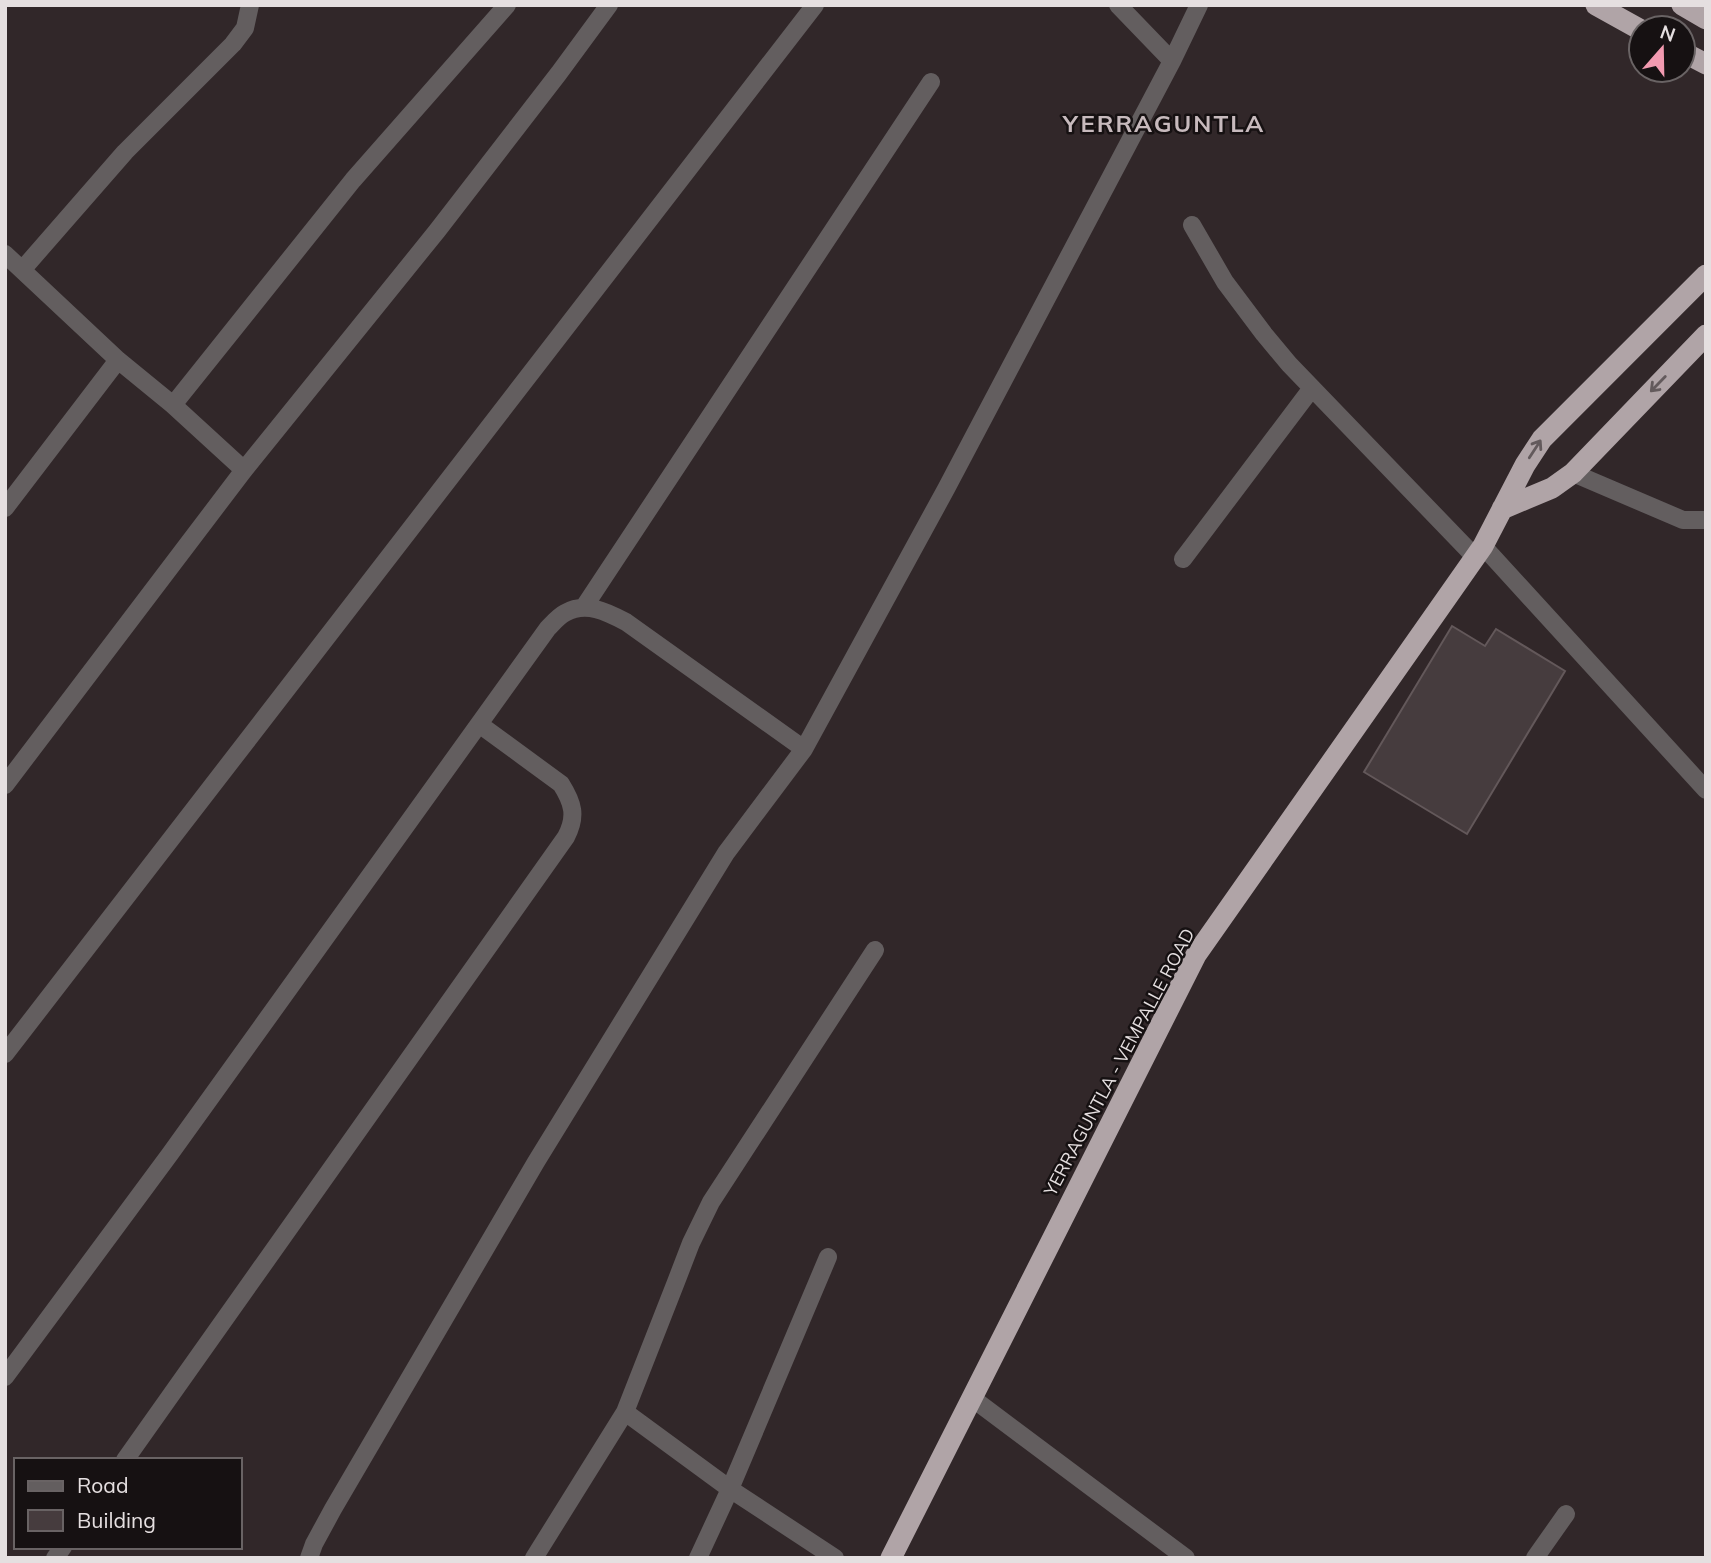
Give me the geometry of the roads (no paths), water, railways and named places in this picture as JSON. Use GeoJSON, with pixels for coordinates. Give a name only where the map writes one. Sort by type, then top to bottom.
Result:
{"type":"FeatureCollection","features":[{"type":"Feature","properties":{"kind":"highway"},"geometry":{"type":"LineString","coordinates":[[1596,5],[1627,22]]}},
{"type":"Feature","properties":{"kind":"highway"},"geometry":{"type":"LineString","coordinates":[[1682,5],[1706,19]]}},
{"type":"Feature","properties":{"kind":"highway","name":"YERRAGUNTLA - VEMPALLE ROAD"},"geometry":{"type":"LineString","coordinates":[[891,1558],[1196,955],[1479,552],[1525,465],[1542,439],[1706,275]]}},
{"type":"Feature","properties":{"kind":"highway"},"geometry":{"type":"LineString","coordinates":[[1502,509],[1552,488],[1573,473],[1706,335]]}},
{"type":"Feature","properties":{"kind":"street"},"geometry":{"type":"LineString","coordinates":[[22,270],[125,152],[233,44],[245,28],[250,5]]}},
{"type":"Feature","properties":{"kind":"street"},"geometry":{"type":"LineString","coordinates":[[173,405],[354,180],[507,5]]}},
{"type":"Feature","properties":{"kind":"street"},"geometry":{"type":"LineString","coordinates":[[5,785],[244,470],[437,230],[609,5]]}},
{"type":"Feature","properties":{"kind":"street"},"geometry":{"type":"LineString","coordinates":[[5,1054],[815,5]]}},
{"type":"Feature","properties":{"kind":"street"},"geometry":{"type":"LineString","coordinates":[[1118,5],[1172,61]]}},
{"type":"Feature","properties":{"kind":"street"},"geometry":{"type":"LineString","coordinates":[[309,1558],[333,1509],[558,1126],[726,853],[804,749],[946,489],[1199,5]]}},
{"type":"Feature","properties":{"kind":"street"},"geometry":{"type":"LineString","coordinates":[[584,607],[931,82]]}},
{"type":"Feature","properties":{"kind":"street"},"geometry":{"type":"LineString","coordinates":[[1192,225],[1225,282],[1289,364],[1479,552],[1706,790]]}},
{"type":"Feature","properties":{"kind":"street"},"geometry":{"type":"LineString","coordinates":[[5,254],[118,360],[173,405],[244,470]]}},
{"type":"Feature","properties":{"kind":"street"},"geometry":{"type":"LineString","coordinates":[[5,508],[118,360]]}},
{"type":"Feature","properties":{"kind":"street"},"geometry":{"type":"LineString","coordinates":[[1183,559],[1312,388]]}},
{"type":"Feature","properties":{"kind":"street"},"geometry":{"type":"LineString","coordinates":[[1573,473],[1683,520],[1706,520]]}},
{"type":"Feature","properties":{"kind":"street"},"geometry":{"type":"LineString","coordinates":[[5,1377],[170,1154],[548,628],[565,612],[584,607],[608,612],[626,622],[804,749]]}},
{"type":"Feature","properties":{"kind":"street"},"geometry":{"type":"LineString","coordinates":[[126,1458],[572,827],[570,798],[561,784],[479,724]]}},
{"type":"Feature","properties":{"kind":"street"},"geometry":{"type":"LineString","coordinates":[[534,1558],[625,1412],[711,1202],[875,950]]}},
{"type":"Feature","properties":{"kind":"street"},"geometry":{"type":"LineString","coordinates":[[698,1558],[828,1257]]}},
{"type":"Feature","properties":{"kind":"street"},"geometry":{"type":"LineString","coordinates":[[972,1398],[1186,1558]]}},
{"type":"Feature","properties":{"kind":"street"},"geometry":{"type":"LineString","coordinates":[[625,1412],[730,1489],[835,1558]]}},
{"type":"Feature","properties":{"kind":"street"},"geometry":{"type":"LineString","coordinates":[[1535,1558],[1566,1514]]}},
{"type":"Feature","properties":{"kind":"district","name":"YERRAGUNTLA"},"geometry":{"type":"Point","coordinates":[1164,123]}}]}
